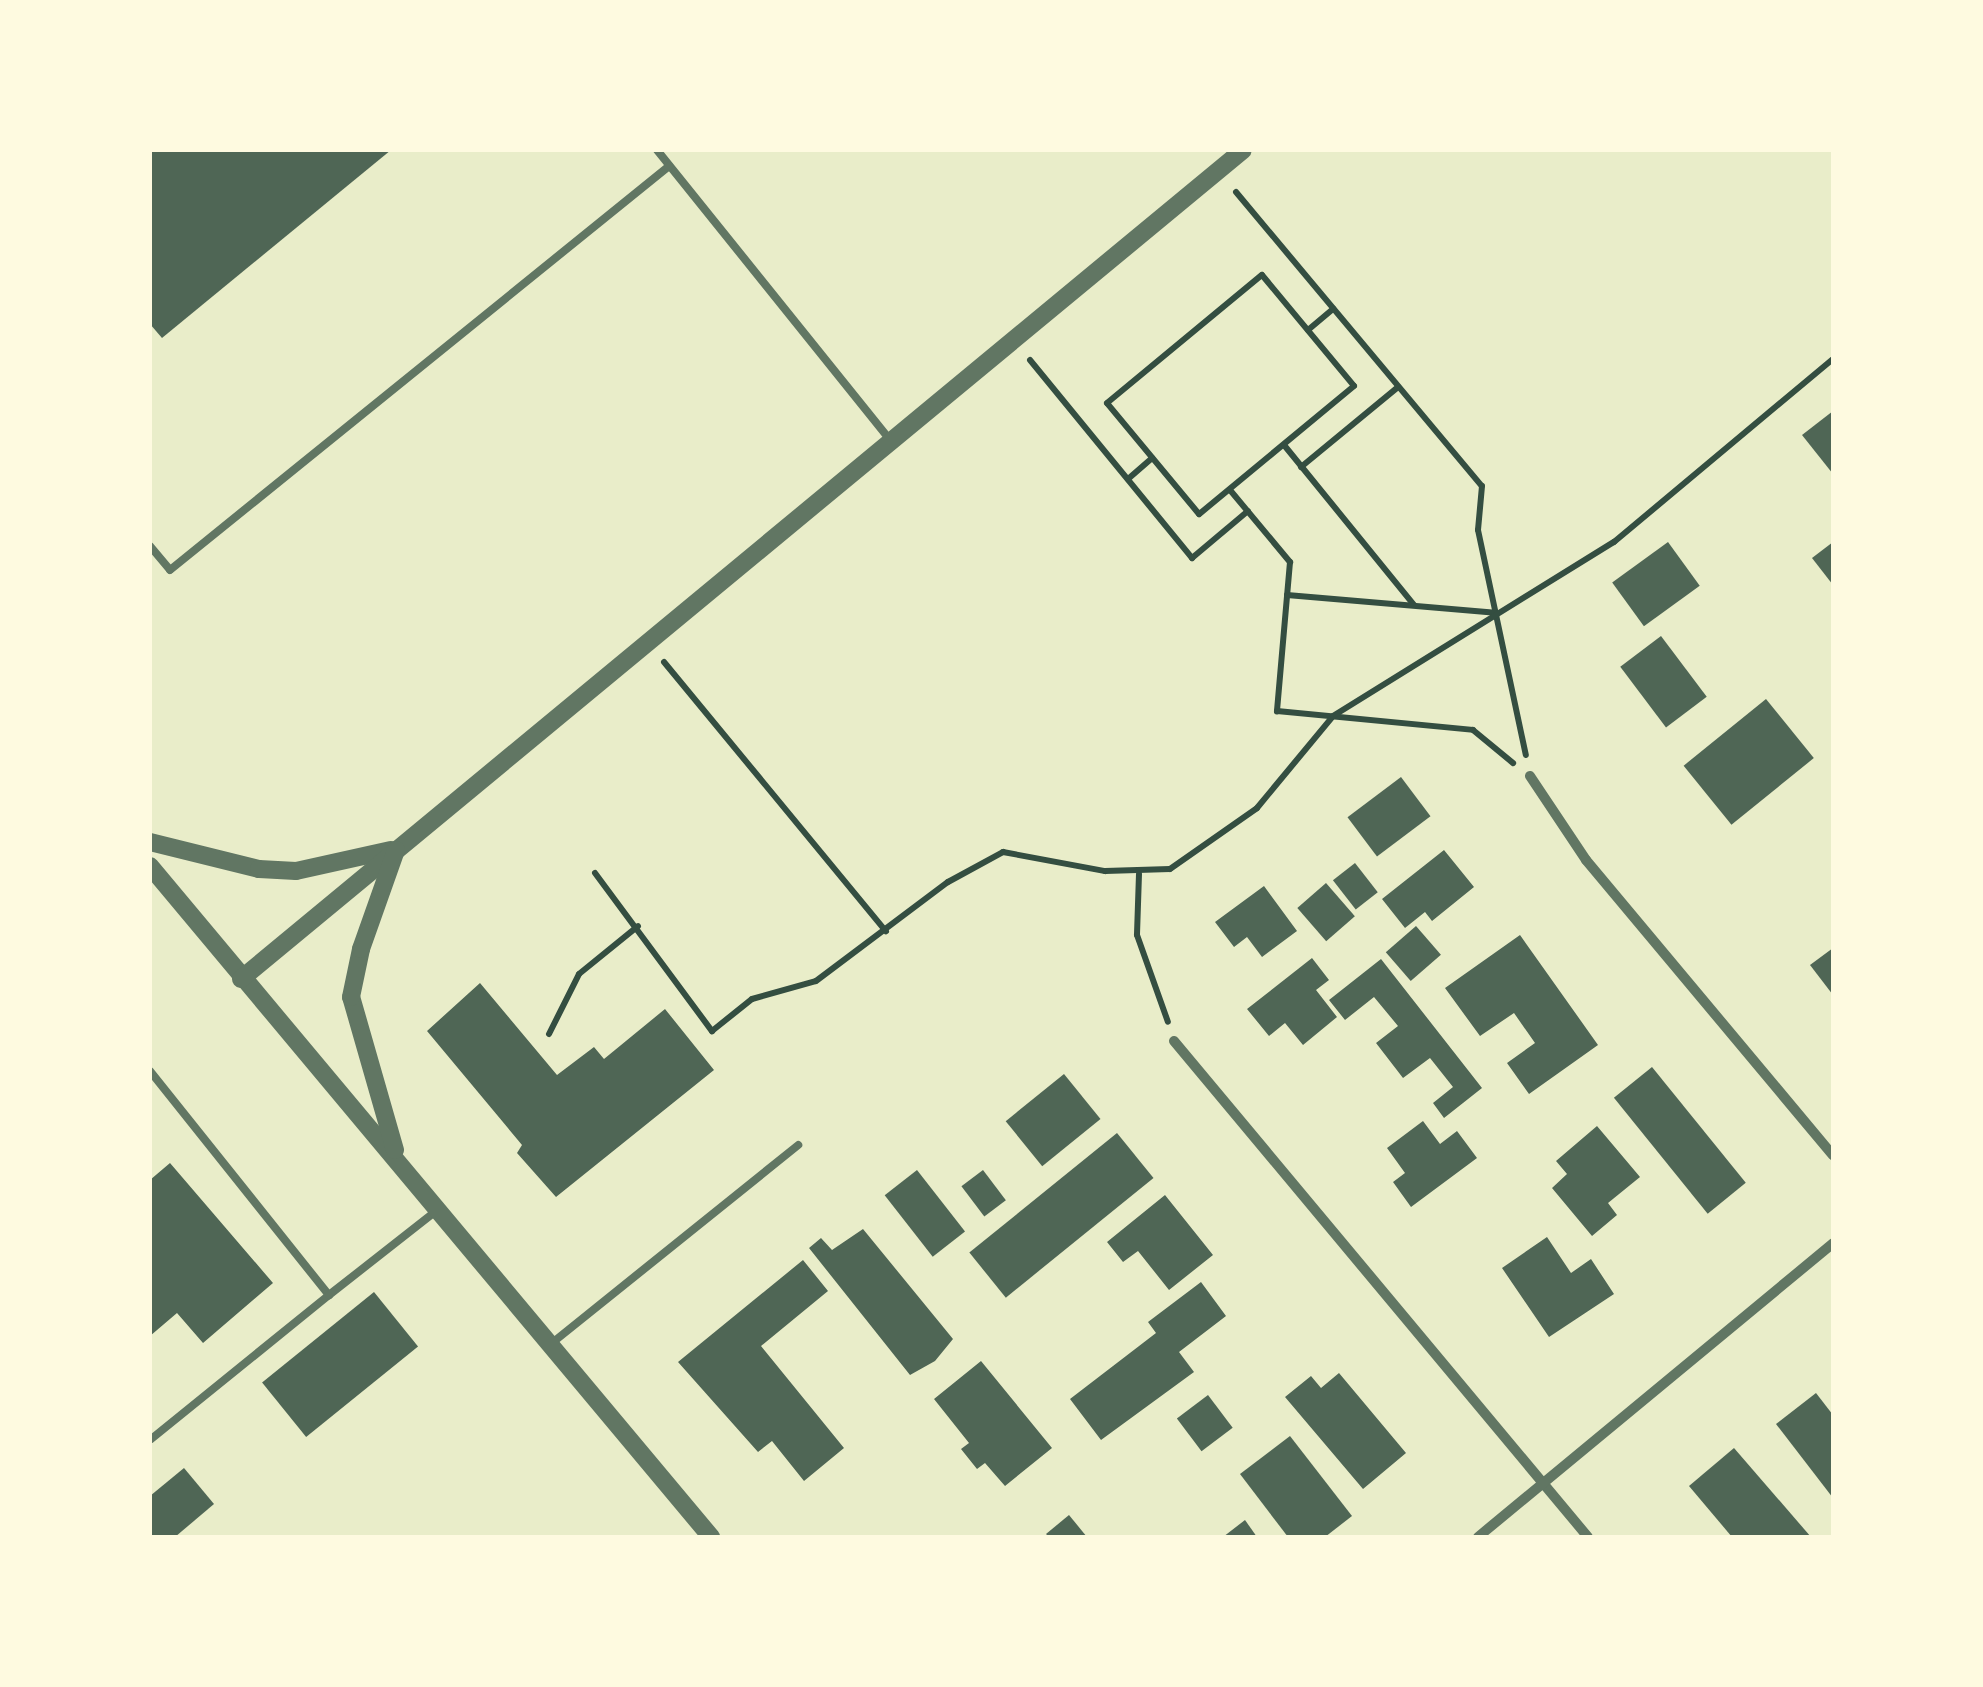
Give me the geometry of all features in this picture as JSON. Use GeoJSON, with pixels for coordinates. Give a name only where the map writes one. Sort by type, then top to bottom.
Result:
{"type":"FeatureCollection","features":[{"type":"Feature","properties":{"kind":"street"},"geometry":{"type":"LineString","coordinates":[[241,979],[1242,150]]}},
{"type":"Feature","properties":{"kind":"street"},"geometry":{"type":"LineString","coordinates":[[1530,776],[1586,860],[1833,1155]]}},
{"type":"Feature","properties":{"kind":"street"},"geometry":{"type":"LineString","coordinates":[[150,842],[258,869],[296,871],[396,849]]}},
{"type":"Feature","properties":{"kind":"street"},"geometry":{"type":"LineString","coordinates":[[396,849],[351,997],[398,1161]]}},
{"type":"Feature","properties":{"kind":"street"},"geometry":{"type":"LineString","coordinates":[[153,876],[439,1209],[711,1537]]}},
{"type":"Feature","properties":{"kind":"street"},"geometry":{"type":"LineString","coordinates":[[1174,1041],[1588,1537]]}},
{"type":"Feature","properties":{"kind":"street"},"geometry":{"type":"LineString","coordinates":[[1478,1537],[1833,1243]]}},
{"type":"Feature","properties":{"kind":"lane"},"geometry":{"type":"LineString","coordinates":[[656,150],[890,441]]}},
{"type":"Feature","properties":{"kind":"lane"},"geometry":{"type":"LineString","coordinates":[[150,546],[170,570],[669,166]]}},
{"type":"Feature","properties":{"kind":"lane"},"geometry":{"type":"LineString","coordinates":[[150,1071],[329,1295]]}},
{"type":"Feature","properties":{"kind":"lane"},"geometry":{"type":"LineString","coordinates":[[551,1344],[798,1144]]}},
{"type":"Feature","properties":{"kind":"lane"},"geometry":{"type":"LineString","coordinates":[[150,1440],[439,1209]]}},
{"type":"Feature","properties":{"kind":"path"},"geometry":{"type":"LineString","coordinates":[[1218,170],[1482,486],[1478,530],[1530,776]]}},
{"type":"Feature","properties":{"kind":"path"},"geometry":{"type":"LineString","coordinates":[[1262,276],[1308,330],[1354,386],[1199,514],[1107,403],[1262,276]]}},
{"type":"Feature","properties":{"kind":"path"},"geometry":{"type":"LineString","coordinates":[[1308,330],[1333,309]]}},
{"type":"Feature","properties":{"kind":"path"},"geometry":{"type":"LineString","coordinates":[[1014,340],[1192,558],[1248,512]]}},
{"type":"Feature","properties":{"kind":"path"},"geometry":{"type":"LineString","coordinates":[[595,873],[663,958],[667,977],[712,1031],[752,999],[816,981],[948,882],[1003,852],[1139,874],[1170,869],[1257,808],[1333,716],[1614,542],[1833,359]]}},
{"type":"Feature","properties":{"kind":"path"},"geometry":{"type":"LineString","coordinates":[[1301,467],[1398,387]]}},
{"type":"Feature","properties":{"kind":"path"},"geometry":{"type":"LineString","coordinates":[[1284,444],[1414,605]]}},
{"type":"Feature","properties":{"kind":"path"},"geometry":{"type":"LineString","coordinates":[[1128,480],[1152,458]]}},
{"type":"Feature","properties":{"kind":"path"},"geometry":{"type":"LineString","coordinates":[[1230,490],[1290,562],[1277,710],[1472,730],[1530,776]]}},
{"type":"Feature","properties":{"kind":"path"},"geometry":{"type":"LineString","coordinates":[[1287,595],[1498,613]]}},
{"type":"Feature","properties":{"kind":"path"},"geometry":{"type":"LineString","coordinates":[[647,642],[886,931]]}},
{"type":"Feature","properties":{"kind":"path"},"geometry":{"type":"LineString","coordinates":[[1139,874],[1137,935],[1174,1041]]}},
{"type":"Feature","properties":{"kind":"path"},"geometry":{"type":"LineString","coordinates":[[549,1034],[579,974],[638,926]]}},
{"type":"Feature","properties":{"kind":"building"},"geometry":{"type":"Polygon","coordinates":[[[150,150],[391,150],[162,338],[150,324],[150,150]]]}},
{"type":"Feature","properties":{"kind":"building"},"geometry":{"type":"Polygon","coordinates":[[[1833,411],[1833,474],[1802,435],[1833,411]]]}},
{"type":"Feature","properties":{"kind":"building"},"geometry":{"type":"Polygon","coordinates":[[[1668,542],[1700,586],[1644,626],[1612,583],[1668,542]]]}},
{"type":"Feature","properties":{"kind":"building"},"geometry":{"type":"Polygon","coordinates":[[[1833,542],[1833,585],[1812,558],[1833,542]]]}},
{"type":"Feature","properties":{"kind":"building"},"geometry":{"type":"Polygon","coordinates":[[[1661,636],[1707,697],[1666,727],[1620,667],[1661,636]]]}},
{"type":"Feature","properties":{"kind":"building"},"geometry":{"type":"Polygon","coordinates":[[[1766,699],[1814,758],[1731,825],[1684,766],[1766,699]]]}},
{"type":"Feature","properties":{"kind":"building"},"geometry":{"type":"Polygon","coordinates":[[[1401,777],[1430,816],[1377,856],[1347,817],[1401,777]]]}},
{"type":"Feature","properties":{"kind":"building"},"geometry":{"type":"Polygon","coordinates":[[[1444,850],[1474,887],[1432,921],[1425,912],[1405,928],[1382,899],[1444,850]]]}},
{"type":"Feature","properties":{"kind":"building"},"geometry":{"type":"Polygon","coordinates":[[[1355,863],[1378,892],[1356,909],[1333,880],[1355,863]]]}},
{"type":"Feature","properties":{"kind":"building"},"geometry":{"type":"Polygon","coordinates":[[[1326,883],[1355,916],[1326,941],[1297,908],[1326,883]]]}},
{"type":"Feature","properties":{"kind":"building"},"geometry":{"type":"Polygon","coordinates":[[[1264,886],[1297,931],[1262,957],[1247,937],[1234,947],[1215,922],[1264,886]]]}},
{"type":"Feature","properties":{"kind":"building"},"geometry":{"type":"Polygon","coordinates":[[[1416,926],[1441,955],[1411,981],[1386,952],[1416,926]]]}},
{"type":"Feature","properties":{"kind":"building"},"geometry":{"type":"Polygon","coordinates":[[[1520,935],[1598,1045],[1529,1094],[1507,1063],[1535,1043],[1514,1013],[1480,1036],[1445,988],[1520,935]]]}},
{"type":"Feature","properties":{"kind":"building"},"geometry":{"type":"Polygon","coordinates":[[[1833,948],[1833,995],[1810,965],[1833,948]]]}},
{"type":"Feature","properties":{"kind":"building"},"geometry":{"type":"Polygon","coordinates":[[[1312,958],[1329,980],[1316,990],[1337,1017],[1303,1045],[1285,1023],[1269,1036],[1247,1009],[1312,958]]]}},
{"type":"Feature","properties":{"kind":"building"},"geometry":{"type":"Polygon","coordinates":[[[1381,959],[1482,1088],[1444,1118],[1433,1103],[1453,1087],[1430,1058],[1403,1078],[1376,1043],[1398,1026],[1374,997],[1345,1020],[1329,1000],[1381,959]]]}},
{"type":"Feature","properties":{"kind":"building"},"geometry":{"type":"Polygon","coordinates":[[[480,983],[557,1075],[594,1047],[604,1059],[665,1009],[714,1070],[556,1197],[517,1153],[522,1145],[427,1031],[480,983]]]}},
{"type":"Feature","properties":{"kind":"building"},"geometry":{"type":"Polygon","coordinates":[[[1652,1067],[1746,1183],[1708,1214],[1614,1098],[1652,1067]]]}},
{"type":"Feature","properties":{"kind":"building"},"geometry":{"type":"Polygon","coordinates":[[[1064,1074],[1101,1119],[1042,1166],[1006,1121],[1064,1074]]]}},
{"type":"Feature","properties":{"kind":"building"},"geometry":{"type":"Polygon","coordinates":[[[1423,1121],[1440,1144],[1457,1131],[1477,1158],[1411,1207],[1393,1182],[1405,1173],[1387,1148],[1423,1121]]]}},
{"type":"Feature","properties":{"kind":"building"},"geometry":{"type":"Polygon","coordinates":[[[1597,1126],[1640,1177],[1608,1203],[1617,1215],[1592,1236],[1552,1188],[1567,1174],[1556,1161],[1597,1126]]]}},
{"type":"Feature","properties":{"kind":"building"},"geometry":{"type":"Polygon","coordinates":[[[1117,1133],[1154,1178],[1006,1298],[969,1253],[1117,1133]]]}},
{"type":"Feature","properties":{"kind":"building"},"geometry":{"type":"Polygon","coordinates":[[[170,1163],[273,1283],[203,1343],[177,1313],[150,1336],[150,1180],[170,1163]]]}},
{"type":"Feature","properties":{"kind":"building"},"geometry":{"type":"Polygon","coordinates":[[[917,1170],[965,1231],[933,1257],[885,1195],[917,1170]]]}},
{"type":"Feature","properties":{"kind":"building"},"geometry":{"type":"Polygon","coordinates":[[[983,1170],[1006,1200],[984,1217],[961,1186],[983,1170]]]}},
{"type":"Feature","properties":{"kind":"building"},"geometry":{"type":"Polygon","coordinates":[[[1165,1195],[1213,1255],[1169,1290],[1138,1251],[1123,1262],[1107,1242],[1165,1195]]]}},
{"type":"Feature","properties":{"kind":"building"},"geometry":{"type":"Polygon","coordinates":[[[863,1229],[953,1339],[935,1361],[910,1375],[809,1248],[821,1238],[832,1250],[863,1229]]]}},
{"type":"Feature","properties":{"kind":"building"},"geometry":{"type":"Polygon","coordinates":[[[1547,1237],[1571,1273],[1591,1259],[1614,1294],[1549,1337],[1502,1268],[1547,1237]]]}},
{"type":"Feature","properties":{"kind":"building"},"geometry":{"type":"Polygon","coordinates":[[[803,1260],[828,1291],[761,1346],[844,1448],[804,1481],[772,1441],[758,1452],[678,1362],[803,1260]]]}},
{"type":"Feature","properties":{"kind":"building"},"geometry":{"type":"Polygon","coordinates":[[[1201,1282],[1226,1316],[1179,1352],[1194,1372],[1101,1440],[1070,1399],[1156,1333],[1148,1322],[1201,1282]]]}},
{"type":"Feature","properties":{"kind":"building"},"geometry":{"type":"Polygon","coordinates":[[[374,1292],[418,1346],[306,1437],[262,1383],[374,1292]]]}},
{"type":"Feature","properties":{"kind":"building"},"geometry":{"type":"Polygon","coordinates":[[[981,1361],[1052,1448],[1005,1486],[985,1463],[977,1469],[961,1449],[969,1443],[934,1399],[981,1361]]]}},
{"type":"Feature","properties":{"kind":"building"},"geometry":{"type":"Polygon","coordinates":[[[1339,1373],[1406,1453],[1363,1489],[1285,1397],[1311,1376],[1321,1388],[1339,1373]]]}},
{"type":"Feature","properties":{"kind":"building"},"geometry":{"type":"Polygon","coordinates":[[[1816,1393],[1833,1415],[1833,1498],[1776,1424],[1816,1393]]]}},
{"type":"Feature","properties":{"kind":"building"},"geometry":{"type":"Polygon","coordinates":[[[1208,1395],[1233,1428],[1202,1451],[1177,1418],[1208,1395]]]}},
{"type":"Feature","properties":{"kind":"building"},"geometry":{"type":"Polygon","coordinates":[[[1290,1436],[1352,1516],[1325,1537],[1288,1537],[1240,1474],[1290,1436]]]}},
{"type":"Feature","properties":{"kind":"building"},"geometry":{"type":"Polygon","coordinates":[[[1734,1448],[1811,1537],[1732,1537],[1689,1486],[1734,1448]]]}},
{"type":"Feature","properties":{"kind":"building"},"geometry":{"type":"Polygon","coordinates":[[[184,1468],[214,1504],[175,1537],[150,1537],[150,1496],[184,1468]]]}},
{"type":"Feature","properties":{"kind":"building"},"geometry":{"type":"Polygon","coordinates":[[[1069,1515],[1087,1537],[1046,1534],[1069,1515]]]}},
{"type":"Feature","properties":{"kind":"building"},"geometry":{"type":"Polygon","coordinates":[[[1245,1520],[1257,1537],[1223,1537],[1245,1520]]]}}]}
